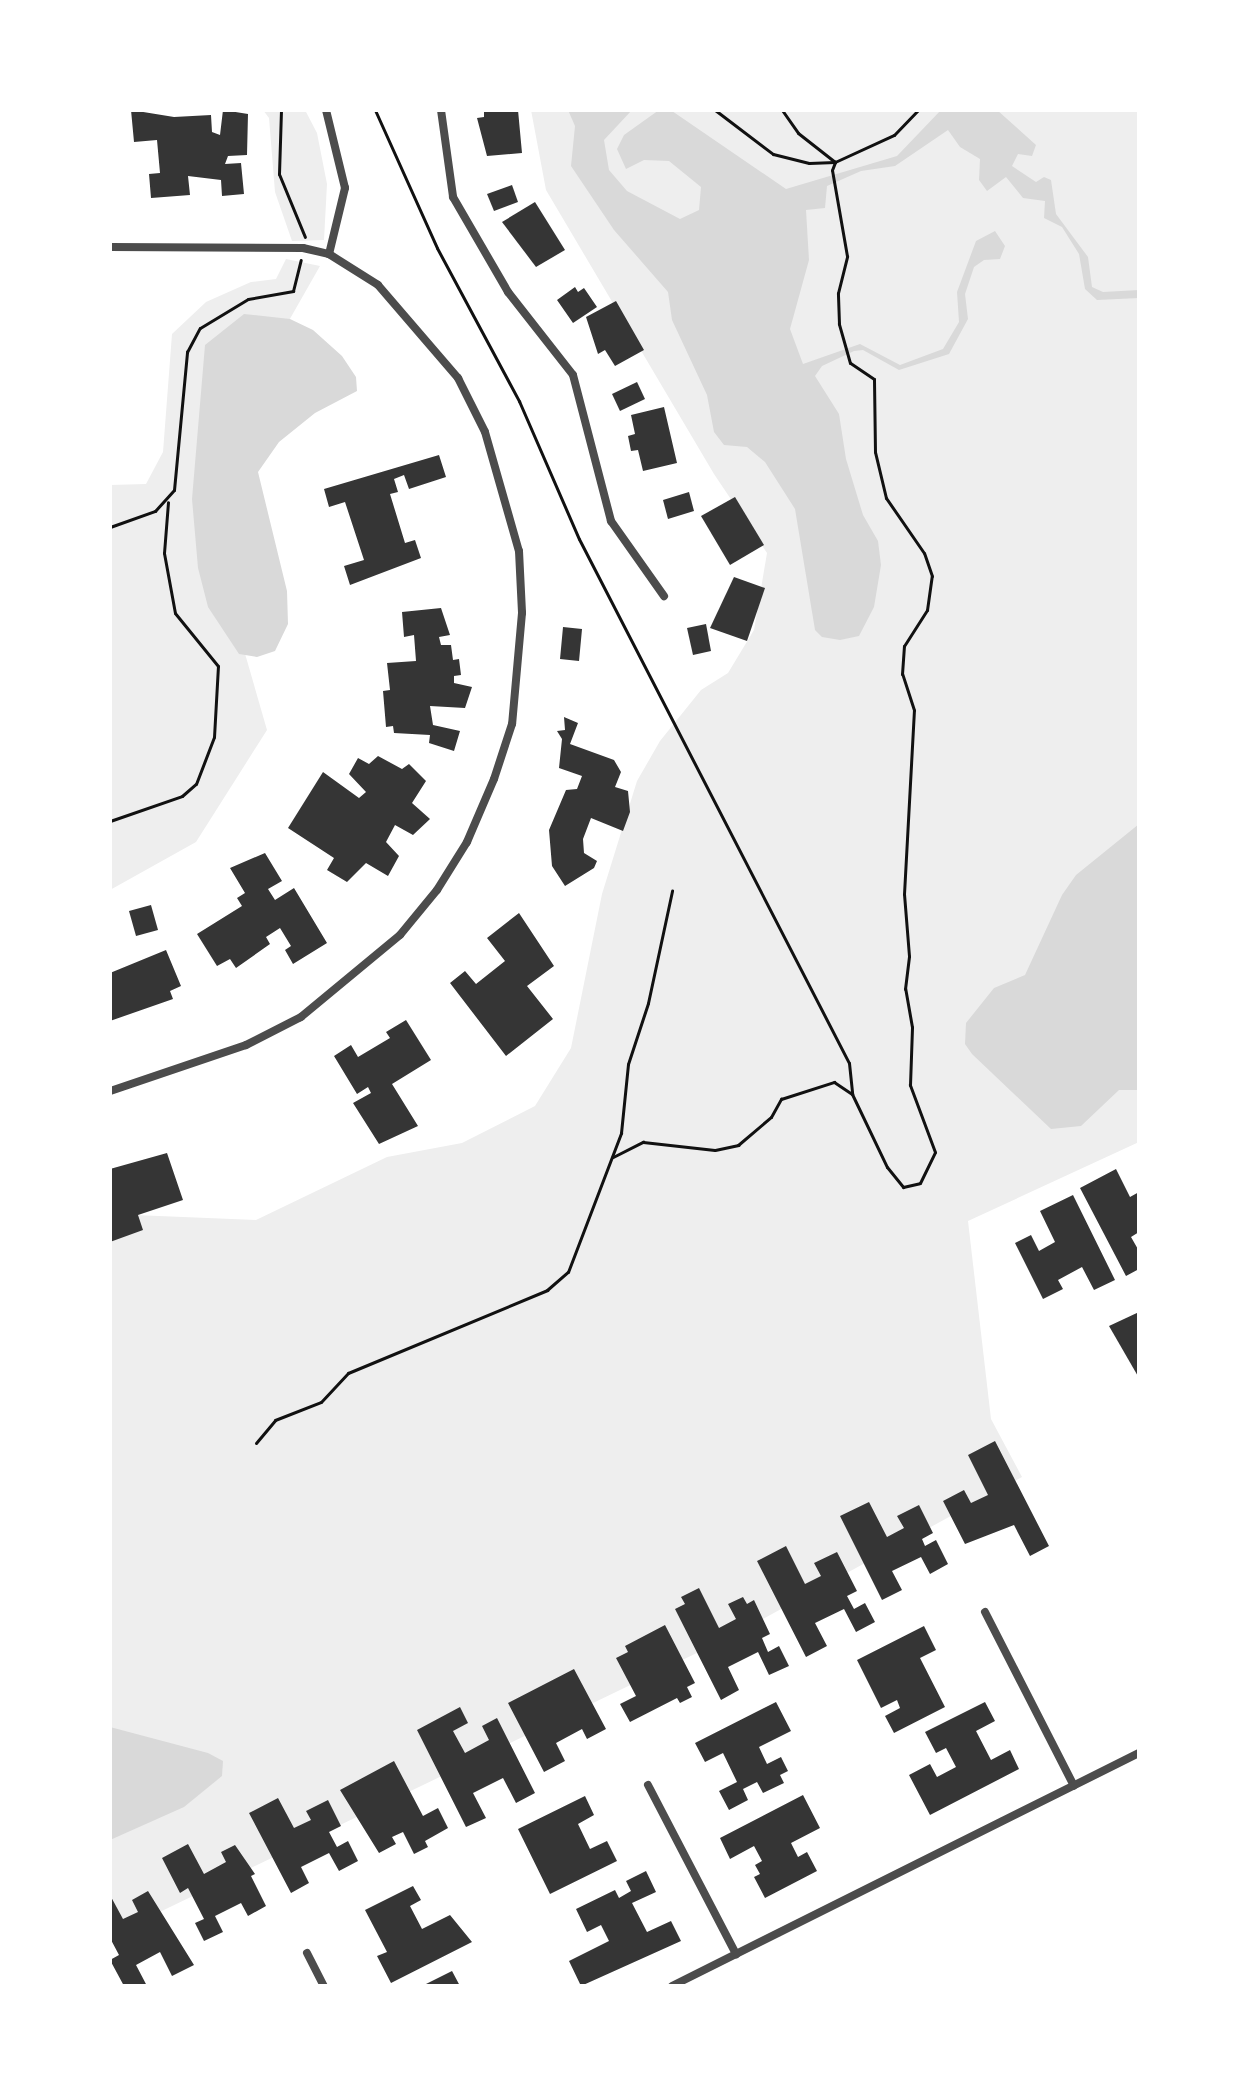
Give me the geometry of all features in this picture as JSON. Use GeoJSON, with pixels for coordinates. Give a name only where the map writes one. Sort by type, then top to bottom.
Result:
{"type":"FeatureCollection","features":[{"type":"Feature","properties":{"kind":"street"},"geometry":{"type":"LineString","coordinates":[[326,110],[345,188],[329,254]]}},
{"type":"Feature","properties":{"kind":"street"},"geometry":{"type":"LineString","coordinates":[[441,110],[453,197],[508,292],[545,332],[573,375],[611,521],[664,596]]}},
{"type":"Feature","properties":{"kind":"street"},"geometry":{"type":"LineString","coordinates":[[110,247],[303,248],[329,254],[378,285],[420,329],[458,378],[485,432],[519,551],[521,672],[512,724],[473,830],[452,866],[400,935],[353,979],[301,1017],[246,1045],[110,1091]]}},
{"type":"Feature","properties":{"kind":"street"},"geometry":{"type":"LineString","coordinates":[[985,1612],[1074,1786]]}},
{"type":"Feature","properties":{"kind":"street"},"geometry":{"type":"LineString","coordinates":[[672,1986],[1139,1753]]}},
{"type":"Feature","properties":{"kind":"street"},"geometry":{"type":"LineString","coordinates":[[648,1785],[736,1954]]}},
{"type":"Feature","properties":{"kind":"street"},"geometry":{"type":"LineString","coordinates":[[307,1953],[324,1986]]}},
{"type":"Feature","properties":{"kind":"path"},"geometry":{"type":"LineString","coordinates":[[110,821],[182,796],[196,784],[214,737],[218,666],[175,613],[164,553],[168,502],[179,456],[184,374],[194,338],[229,308],[293,291],[303,248],[302,227],[279,174],[281,110]]}},
{"type":"Feature","properties":{"kind":"path"},"geometry":{"type":"LineString","coordinates":[[375,110],[437,248],[519,401],[592,567],[849,1063],[852,1094],[887,1167],[903,1187],[920,1183],[935,1152],[910,1085],[912,1027],[905,989],[909,956],[904,894],[914,710],[902,674],[904,646],[927,610],[932,576],[924,553],[886,498],[875,452],[874,379],[848,356],[844,343],[837,308],[847,256],[833,174],[835,162]]}},
{"type":"Feature","properties":{"kind":"path"},"geometry":{"type":"LineString","coordinates":[[715,110],[773,154],[809,163],[835,162],[894,135],[918,110]]}},
{"type":"Feature","properties":{"kind":"path"},"geometry":{"type":"LineString","coordinates":[[782,110],[798,133],[835,162]]}},
{"type":"Feature","properties":{"kind":"path"},"geometry":{"type":"LineString","coordinates":[[110,527],[168,502]]}},
{"type":"Feature","properties":{"kind":"path"},"geometry":{"type":"LineString","coordinates":[[256,1443],[275,1420],[321,1402],[348,1373],[547,1290],[568,1272],[621,1133],[628,1064],[648,1003],[672,891]]}},
{"type":"Feature","properties":{"kind":"path"},"geometry":{"type":"LineString","coordinates":[[613,1157],[643,1142],[715,1150],[738,1145],[771,1117],[781,1099],[834,1082],[852,1094]]}},
{"type":"Feature","properties":{"kind":"shaded area"},"geometry":{"type":"Polygon","coordinates":[[[263,110],[305,110],[317,133],[327,184],[324,240],[292,241],[275,192],[269,118],[263,110]]]}},
{"type":"Feature","properties":{"kind":"shaded area"},"geometry":{"type":"Polygon","coordinates":[[[531,110],[1139,110],[1139,1142],[968,1221],[991,1419],[1022,1477],[730,1637],[110,1936],[110,1214],[256,1220],[387,1157],[462,1143],[535,1106],[571,1048],[602,894],[637,781],[660,741],[701,690],[728,673],[754,630],[767,553],[714,474],[546,190],[531,110]]]}},
{"type":"Feature","properties":{"kind":"shaded area"},"geometry":{"type":"Polygon","coordinates":[[[568,110],[632,110],[604,140],[609,170],[627,191],[680,219],[699,210],[701,187],[669,161],[644,160],[626,169],[617,149],[624,135],[659,110],[672,111],[786,189],[897,156],[941,110],[997,110],[1036,145],[1032,156],[1018,154],[1012,166],[1036,182],[1044,177],[1051,180],[1056,214],[1088,257],[1092,287],[1103,292],[1139,290],[1139,298],[1097,300],[1085,289],[1079,254],[1062,227],[1044,218],[1045,201],[1023,198],[1006,177],[987,191],[979,180],[980,159],[960,147],[948,130],[895,166],[861,171],[827,186],[825,208],[806,210],[809,260],[790,329],[803,364],[860,344],[900,365],[943,349],[959,322],[957,292],[976,241],[995,231],[1005,246],[1000,259],[984,260],[974,267],[965,294],[968,319],[949,354],[899,370],[863,350],[854,351],[822,366],[815,376],[839,414],[846,459],[863,515],[878,541],[881,565],[874,607],[859,636],[840,640],[822,637],[815,630],[795,509],[765,462],[747,447],[724,445],[714,432],[707,395],[672,320],[668,292],[614,230],[571,166],[575,126],[568,110]]]}},
{"type":"Feature","properties":{"kind":"shaded area"},"geometry":{"type":"Polygon","coordinates":[[[286,259],[320,266],[287,324],[251,321],[233,612],[267,730],[196,842],[110,890],[110,485],[146,484],[163,452],[172,334],[206,302],[251,282],[276,279],[286,259]]]}},
{"type":"Feature","properties":{"kind":"shaded area"},"geometry":{"type":"Polygon","coordinates":[[[244,314],[290,319],[313,330],[342,356],[356,377],[357,391],[315,413],[279,442],[258,472],[287,591],[288,624],[275,651],[257,657],[239,654],[208,607],[198,568],[192,499],[205,345],[244,314]]]}},
{"type":"Feature","properties":{"kind":"shaded area"},"geometry":{"type":"Polygon","coordinates":[[[1139,824],[1139,1090],[1119,1090],[1081,1126],[1051,1129],[972,1054],[965,1044],[966,1023],[994,988],[1025,975],[1062,895],[1076,875],[1139,824]]]}},
{"type":"Feature","properties":{"kind":"shaded area"},"geometry":{"type":"Polygon","coordinates":[[[110,1727],[208,1753],[223,1761],[222,1776],[184,1807],[110,1840],[110,1727]]]}},
{"type":"Feature","properties":{"kind":"building"},"geometry":{"type":"Polygon","coordinates":[[[131,110],[174,117],[211,115],[212,132],[220,135],[223,110],[248,114],[247,155],[228,156],[225,164],[241,163],[244,194],[222,196],[221,180],[188,176],[190,195],[151,198],[149,174],[160,173],[157,140],[134,142],[131,110]]]}},
{"type":"Feature","properties":{"kind":"building"},"geometry":{"type":"Polygon","coordinates":[[[484,110],[518,110],[522,153],[487,156],[477,118],[484,117],[484,110]]]}},
{"type":"Feature","properties":{"kind":"building"},"geometry":{"type":"Polygon","coordinates":[[[512,185],[518,202],[494,211],[487,194],[512,185]]]}},
{"type":"Feature","properties":{"kind":"building"},"geometry":{"type":"Polygon","coordinates":[[[535,202],[565,250],[536,267],[502,222],[535,202]]]}},
{"type":"Feature","properties":{"kind":"building"},"geometry":{"type":"Polygon","coordinates":[[[575,287],[578,292],[584,288],[597,307],[573,323],[557,300],[575,287]]]}},
{"type":"Feature","properties":{"kind":"building"},"geometry":{"type":"Polygon","coordinates":[[[616,301],[644,350],[615,366],[605,350],[598,354],[586,317],[616,301]]]}},
{"type":"Feature","properties":{"kind":"building"},"geometry":{"type":"Polygon","coordinates":[[[637,382],[645,399],[620,411],[612,394],[637,382]]]}},
{"type":"Feature","properties":{"kind":"building"},"geometry":{"type":"Polygon","coordinates":[[[664,407],[677,463],[643,471],[638,450],[631,451],[628,436],[635,434],[631,415],[664,407]]]}},
{"type":"Feature","properties":{"kind":"building"},"geometry":{"type":"Polygon","coordinates":[[[439,455],[446,477],[409,489],[404,475],[394,479],[398,492],[390,494],[405,543],[415,540],[421,558],[350,585],[344,566],[364,560],[345,502],[329,507],[324,489],[439,455]]]}},
{"type":"Feature","properties":{"kind":"building"},"geometry":{"type":"Polygon","coordinates":[[[689,492],[694,511],[668,519],[663,500],[689,492]]]}},
{"type":"Feature","properties":{"kind":"building"},"geometry":{"type":"Polygon","coordinates":[[[735,497],[764,545],[730,565],[701,516],[735,497]]]}},
{"type":"Feature","properties":{"kind":"building"},"geometry":{"type":"Polygon","coordinates":[[[734,577],[765,588],[747,641],[710,628],[734,577]]]}},
{"type":"Feature","properties":{"kind":"building"},"geometry":{"type":"Polygon","coordinates":[[[441,608],[450,635],[439,637],[441,645],[451,645],[453,660],[459,659],[461,675],[454,676],[454,683],[472,687],[465,708],[430,706],[433,725],[460,731],[454,751],[429,743],[430,735],[394,733],[393,726],[386,727],[383,691],[390,690],[387,663],[416,661],[414,635],[404,637],[402,612],[441,608]]]}},
{"type":"Feature","properties":{"kind":"building"},"geometry":{"type":"Polygon","coordinates":[[[706,624],[711,651],[693,655],[687,628],[706,624]]]}},
{"type":"Feature","properties":{"kind":"building"},"geometry":{"type":"Polygon","coordinates":[[[563,627],[582,629],[579,661],[560,659],[563,627]]]}},
{"type":"Feature","properties":{"kind":"building"},"geometry":{"type":"Polygon","coordinates":[[[564,717],[578,723],[570,744],[614,760],[621,772],[615,787],[628,791],[630,812],[623,831],[591,818],[583,839],[584,853],[597,861],[594,868],[565,886],[552,866],[549,830],[566,790],[577,789],[582,776],[559,768],[562,739],[557,731],[565,730],[564,717]]]}},
{"type":"Feature","properties":{"kind":"building"},"geometry":{"type":"Polygon","coordinates":[[[378,756],[402,769],[409,764],[426,781],[412,803],[430,819],[413,835],[395,825],[386,842],[399,856],[388,876],[366,863],[347,882],[327,870],[334,858],[288,828],[323,772],[359,798],[366,792],[349,774],[358,758],[369,764],[378,756]]]}},
{"type":"Feature","properties":{"kind":"building"},"geometry":{"type":"Polygon","coordinates":[[[265,853],[282,881],[268,889],[275,900],[294,888],[327,943],[293,964],[285,950],[291,946],[280,928],[266,937],[270,944],[236,968],[230,959],[217,966],[197,934],[242,906],[237,898],[245,893],[230,868],[265,853]]]}},
{"type":"Feature","properties":{"kind":"building"},"geometry":{"type":"Polygon","coordinates":[[[151,905],[158,930],[136,936],[129,911],[151,905]]]}},
{"type":"Feature","properties":{"kind":"building"},"geometry":{"type":"Polygon","coordinates":[[[519,913],[554,966],[527,986],[553,1019],[506,1056],[450,983],[465,971],[476,984],[505,961],[487,938],[519,913]]]}},
{"type":"Feature","properties":{"kind":"building"},"geometry":{"type":"Polygon","coordinates":[[[166,950],[181,986],[170,991],[173,999],[110,1021],[110,973],[166,950]]]}},
{"type":"Feature","properties":{"kind":"building"},"geometry":{"type":"Polygon","coordinates":[[[406,1020],[431,1060],[392,1084],[418,1126],[379,1144],[353,1103],[371,1093],[368,1087],[357,1094],[334,1056],[351,1045],[358,1057],[390,1038],[386,1032],[406,1020]]]}},
{"type":"Feature","properties":{"kind":"building"},"geometry":{"type":"Polygon","coordinates":[[[167,1153],[183,1200],[138,1215],[143,1230],[110,1242],[110,1169],[167,1153]]]}},
{"type":"Feature","properties":{"kind":"building"},"geometry":{"type":"Polygon","coordinates":[[[1116,1169],[1130,1197],[1139,1192],[1139,1232],[1131,1237],[1139,1251],[1139,1269],[1126,1276],[1080,1188],[1116,1169]]]}},
{"type":"Feature","properties":{"kind":"building"},"geometry":{"type":"Polygon","coordinates":[[[1073,1195],[1115,1280],[1094,1290],[1082,1267],[1058,1280],[1063,1289],[1043,1299],[1015,1243],[1031,1235],[1039,1251],[1055,1242],[1040,1211],[1073,1195]]]}},
{"type":"Feature","properties":{"kind":"building"},"geometry":{"type":"Polygon","coordinates":[[[1139,1312],[1139,1378],[1109,1326],[1139,1312]]]}},
{"type":"Feature","properties":{"kind":"building"},"geometry":{"type":"Polygon","coordinates":[[[995,1441],[1049,1546],[1030,1556],[1014,1525],[965,1544],[943,1501],[964,1490],[971,1503],[988,1495],[968,1455],[995,1441]]]}},
{"type":"Feature","properties":{"kind":"building"},"geometry":{"type":"Polygon","coordinates":[[[869,1502],[887,1537],[904,1528],[897,1516],[919,1505],[933,1533],[922,1539],[925,1546],[936,1540],[948,1564],[930,1574],[921,1557],[892,1571],[902,1590],[882,1600],[840,1516],[869,1502]]]}},
{"type":"Feature","properties":{"kind":"building"},"geometry":{"type":"Polygon","coordinates":[[[786,1546],[805,1584],[821,1576],[814,1563],[837,1552],[857,1591],[847,1596],[854,1609],[865,1603],[875,1622],[856,1632],[844,1609],[815,1623],[827,1646],[806,1657],[757,1561],[786,1546]]]}},
{"type":"Feature","properties":{"kind":"building"},"geometry":{"type":"Polygon","coordinates":[[[699,1588],[719,1628],[736,1619],[728,1604],[743,1597],[747,1604],[754,1600],[770,1634],[762,1638],[768,1652],[779,1646],[789,1666],[769,1675],[758,1652],[728,1667],[739,1690],[721,1700],[675,1609],[685,1604],[681,1597],[699,1588]]]}},
{"type":"Feature","properties":{"kind":"building"},"geometry":{"type":"Polygon","coordinates":[[[665,1625],[695,1683],[687,1687],[692,1697],[680,1703],[677,1698],[630,1722],[620,1704],[636,1696],[616,1658],[628,1652],[625,1646],[665,1625]]]}},
{"type":"Feature","properties":{"kind":"building"},"geometry":{"type":"Polygon","coordinates":[[[924,1626],[936,1650],[920,1658],[945,1707],[894,1733],[885,1716],[900,1708],[897,1700],[881,1708],[857,1660],[924,1626]]]}},
{"type":"Feature","properties":{"kind":"building"},"geometry":{"type":"Polygon","coordinates":[[[574,1669],[606,1729],[587,1739],[582,1729],[556,1743],[565,1761],[544,1772],[508,1703],[574,1669]]]}},
{"type":"Feature","properties":{"kind":"building"},"geometry":{"type":"Polygon","coordinates":[[[776,1702],[791,1731],[759,1747],[767,1764],[781,1757],[788,1771],[780,1775],[784,1783],[763,1793],[757,1782],[743,1789],[748,1800],[729,1810],[719,1791],[737,1782],[723,1753],[705,1762],[695,1743],[776,1702]]]}},
{"type":"Feature","properties":{"kind":"building"},"geometry":{"type":"Polygon","coordinates":[[[985,1702],[995,1721],[976,1731],[991,1760],[1010,1750],[1019,1769],[930,1815],[909,1775],[930,1764],[937,1777],[956,1767],[946,1748],[936,1753],[925,1732],[985,1702]]]}},
{"type":"Feature","properties":{"kind":"building"},"geometry":{"type":"Polygon","coordinates":[[[460,1707],[468,1723],[453,1731],[465,1753],[489,1740],[482,1726],[497,1718],[535,1793],[516,1803],[503,1778],[473,1793],[486,1818],[466,1827],[417,1730],[460,1707]]]}},
{"type":"Feature","properties":{"kind":"building"},"geometry":{"type":"Polygon","coordinates":[[[394,1761],[423,1816],[438,1808],[448,1828],[425,1841],[428,1847],[414,1854],[403,1832],[392,1837],[396,1844],[379,1853],[340,1790],[394,1761]]]}},
{"type":"Feature","properties":{"kind":"building"},"geometry":{"type":"Polygon","coordinates":[[[803,1795],[820,1828],[791,1843],[798,1857],[807,1852],[817,1871],[765,1898],[754,1877],[760,1874],[755,1865],[762,1861],[754,1846],[730,1859],[720,1838],[803,1795]]]}},
{"type":"Feature","properties":{"kind":"building"},"geometry":{"type":"Polygon","coordinates":[[[585,1796],[594,1815],[578,1824],[590,1849],[607,1841],[617,1861],[550,1894],[518,1829],[585,1796]]]}},
{"type":"Feature","properties":{"kind":"building"},"geometry":{"type":"Polygon","coordinates":[[[278,1798],[294,1828],[311,1820],[306,1811],[328,1800],[341,1826],[329,1832],[337,1847],[348,1841],[358,1861],[339,1871],[329,1853],[301,1867],[309,1883],[291,1893],[249,1813],[278,1798]]]}},
{"type":"Feature","properties":{"kind":"building"},"geometry":{"type":"Polygon","coordinates":[[[188,1844],[204,1874],[226,1862],[221,1852],[235,1845],[255,1874],[251,1876],[266,1906],[248,1916],[241,1903],[215,1916],[223,1932],[204,1941],[195,1923],[204,1919],[188,1888],[180,1893],[162,1858],[188,1844]]]}},
{"type":"Feature","properties":{"kind":"building"},"geometry":{"type":"Polygon","coordinates":[[[646,1871],[656,1892],[632,1903],[647,1932],[671,1921],[681,1941],[581,1986],[569,1961],[609,1941],[601,1925],[587,1932],[576,1909],[615,1890],[619,1898],[631,1891],[626,1881],[646,1871]]]}},
{"type":"Feature","properties":{"kind":"building"},"geometry":{"type":"Polygon","coordinates":[[[413,1886],[421,1900],[410,1906],[422,1929],[450,1915],[472,1942],[391,1983],[377,1956],[387,1952],[365,1910],[413,1886]]]}},
{"type":"Feature","properties":{"kind":"building"},"geometry":{"type":"Polygon","coordinates":[[[148,1891],[194,1965],[172,1976],[160,1952],[136,1965],[147,1986],[124,1986],[110,1960],[119,1955],[110,1938],[110,1895],[123,1919],[138,1912],[132,1900],[148,1891]]]}},
{"type":"Feature","properties":{"kind":"building"},"geometry":{"type":"Polygon","coordinates":[[[452,1971],[460,1986],[422,1986],[452,1971]]]}}]}
